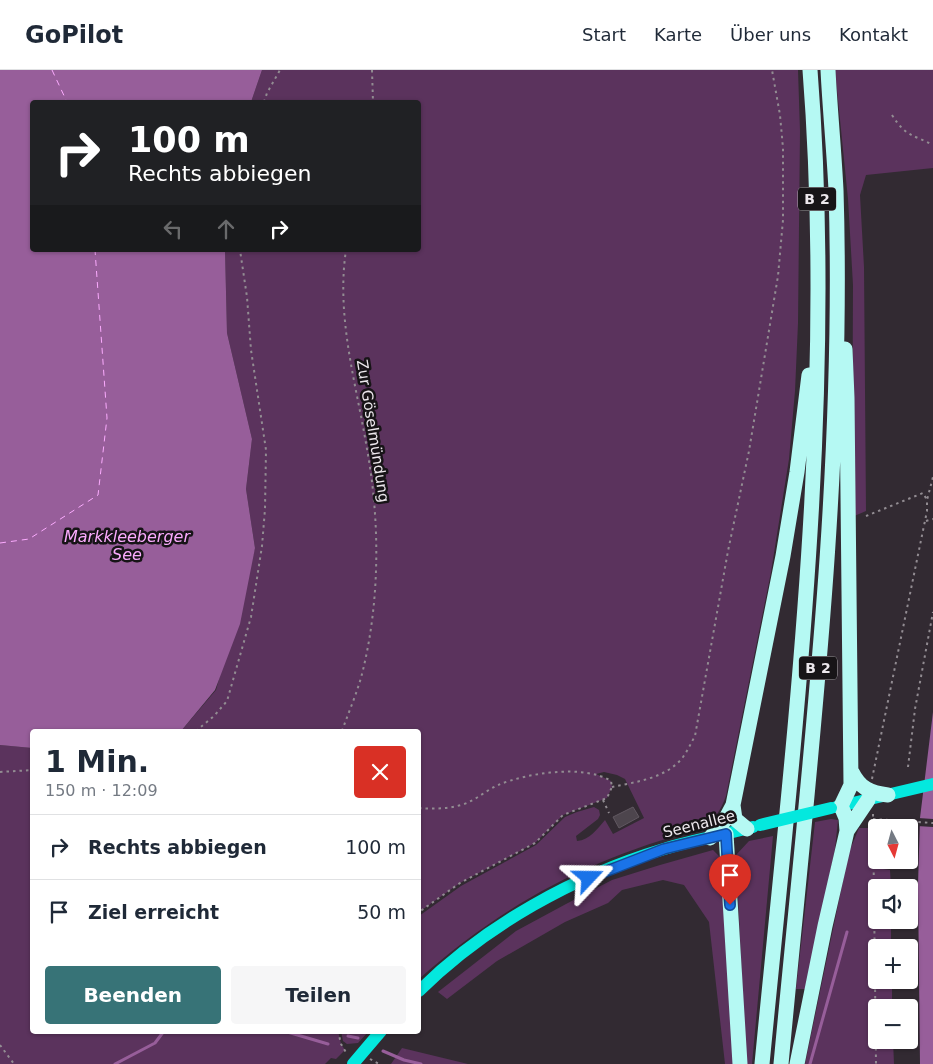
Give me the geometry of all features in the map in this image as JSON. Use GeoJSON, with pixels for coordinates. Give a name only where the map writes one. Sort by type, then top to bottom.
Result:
{"type":"FeatureCollection","features":[{"type":"Feature","properties":{"kind":"highway","name":"B 2"},"geometry":{"type":"LineString","coordinates":[[762,1064],[791,761],[809,546],[815,444],[818,312],[817,186],[810,70]]}},
{"type":"Feature","properties":{"kind":"highway","name":"B 2"},"geometry":{"type":"LineString","coordinates":[[781,1064],[811,749],[827,544],[836,364],[836,188],[828,70]]}},
{"type":"Feature","properties":{"kind":"highway"},"geometry":{"type":"LineString","coordinates":[[796,1064],[847,832],[846,818],[836,807],[851,785],[852,772],[847,398],[845,354],[836,271]]}},
{"type":"Feature","properties":{"kind":"highway"},"geometry":{"type":"LineString","coordinates":[[710,838],[726,820],[733,805],[783,556],[818,312]]}},
{"type":"Feature","properties":{"kind":"highway"},"geometry":{"type":"LineString","coordinates":[[852,772],[871,797]]}},
{"type":"Feature","properties":{"kind":"highway"},"geometry":{"type":"LineString","coordinates":[[847,832],[871,797],[888,795]]}},
{"type":"Feature","properties":{"kind":"highway"},"geometry":{"type":"LineString","coordinates":[[733,805],[735,818],[753,827]]}},
{"type":"Feature","properties":{"kind":"highway"},"geometry":{"type":"LineString","coordinates":[[726,834],[740,1064]]}},
{"type":"Feature","properties":{"kind":"main road"},"geometry":{"type":"LineString","coordinates":[[888,795],[933,784]]}},
{"type":"Feature","properties":{"kind":"main road","name":"Seenallee"},"geometry":{"type":"LineString","coordinates":[[421,989],[484,937],[515,916],[577,883],[664,849],[871,797]]}},
{"type":"Feature","properties":{"kind":"main road"},"geometry":{"type":"LineString","coordinates":[[353,1064],[374,1039]]}},
{"type":"Feature","properties":{"kind":"path"},"geometry":{"type":"LineString","coordinates":[[265,100],[280,70]]}},
{"type":"Feature","properties":{"kind":"path"},"geometry":{"type":"LineString","coordinates":[[372,70],[373,100]]}},
{"type":"Feature","properties":{"kind":"path"},"geometry":{"type":"LineString","coordinates":[[612,787],[646,780],[665,772],[682,758],[694,736],[728,551],[749,450],[778,276],[783,220],[783,148],[780,115],[772,70]]}},
{"type":"Feature","properties":{"kind":"path"},"geometry":{"type":"LineString","coordinates":[[892,115],[900,128],[908,134],[933,145]]}},
{"type":"Feature","properties":{"kind":"path"},"geometry":{"type":"LineString","coordinates":[[198,729],[227,702],[252,617],[266,510],[266,450],[251,350],[247,297],[240,252]]}},
{"type":"Feature","properties":{"kind":"path","name":"Zur Göselmündung"},"geometry":{"type":"LineString","coordinates":[[343,729],[363,673],[372,618],[376,551],[372,484],[346,332],[344,286],[346,252]]}},
{"type":"Feature","properties":{"kind":"path"},"geometry":{"type":"LineString","coordinates":[[876,1064],[872,778],[933,477]]}},
{"type":"Feature","properties":{"kind":"path"},"geometry":{"type":"LineString","coordinates":[[866,516],[923,493],[927,500]]}},
{"type":"Feature","properties":{"kind":"path"},"geometry":{"type":"LineString","coordinates":[[925,521],[933,519]]}},
{"type":"Feature","properties":{"kind":"path"},"geometry":{"type":"LineString","coordinates":[[908,767],[915,709],[933,612]]}},
{"type":"Feature","properties":{"kind":"path"},"geometry":{"type":"LineString","coordinates":[[0,772],[30,770]]}},
{"type":"Feature","properties":{"kind":"path"},"geometry":{"type":"LineString","coordinates":[[421,808],[445,808],[464,804],[501,784],[539,774],[575,771],[602,776],[611,782],[612,787],[607,798],[563,815],[535,843],[460,883],[421,911]]}},
{"type":"Feature","properties":{"kind":"path"},"geometry":{"type":"LineString","coordinates":[[603,800],[609,813]]}},
{"type":"Feature","properties":{"kind":"path"},"geometry":{"type":"LineString","coordinates":[[868,818],[933,823]]}},
{"type":"Feature","properties":{"kind":"path"},"geometry":{"type":"LineString","coordinates":[[339,1034],[345,1050]]}},
{"type":"Feature","properties":{"kind":"path"},"geometry":{"type":"LineString","coordinates":[[0,1045],[14,1064]]}},
{"type":"Feature","properties":{"kind":"shaded area"},"geometry":{"type":"Polygon","coordinates":[[[262,70],[798,70],[800,131],[798,323],[789,459],[771,572],[724,801],[713,819],[701,829],[661,840],[586,869],[516,906],[451,952],[421,977],[421,915],[461,886],[536,845],[565,817],[594,807],[599,810],[600,815],[598,819],[576,836],[577,841],[586,839],[605,820],[613,834],[644,818],[625,779],[604,772],[596,774],[611,781],[612,787],[607,798],[563,815],[535,843],[460,883],[421,911],[421,729],[183,729],[216,690],[255,548],[246,489],[252,439],[227,333],[225,252],[421,252],[421,100],[252,100],[262,70]]]}},
{"type":"Feature","properties":{"kind":"shaded area"},"geometry":{"type":"Polygon","coordinates":[[[835,70],[933,70],[933,168],[866,175],[860,195],[864,267],[866,511],[852,517],[853,285],[848,199],[835,70]]]}},
{"type":"Feature","properties":{"kind":"shaded area"},"geometry":{"type":"Polygon","coordinates":[[[0,745],[30,748],[30,1034],[339,1034],[341,1044],[345,1050],[336,1059],[331,1058],[325,1064],[0,1064],[0,745]]]}},
{"type":"Feature","properties":{"kind":"shaded area"},"geometry":{"type":"Polygon","coordinates":[[[831,819],[838,820],[835,849],[805,989],[796,989],[815,822],[831,819]]]}},
{"type":"Feature","properties":{"kind":"shaded area"},"geometry":{"type":"Polygon","coordinates":[[[859,828],[868,828],[868,869],[890,870],[891,879],[868,879],[868,929],[891,929],[891,939],[868,939],[868,989],[892,989],[892,999],[868,999],[868,1049],[893,1049],[894,1064],[805,1064],[849,852],[859,828]]]}},
{"type":"Feature","properties":{"kind":"shaded area"},"geometry":{"type":"Polygon","coordinates":[[[773,836],[752,1064],[746,1064],[736,855],[749,841],[773,836]]]}},
{"type":"Feature","properties":{"kind":"shaded area"},"geometry":{"type":"Polygon","coordinates":[[[713,850],[722,859],[735,1064],[725,1064],[709,922],[684,885],[663,880],[622,890],[608,903],[565,922],[497,961],[447,999],[438,992],[516,931],[612,880],[713,850]]]}},
{"type":"Feature","properties":{"kind":"shaded area"},"geometry":{"type":"Polygon","coordinates":[[[342,1034],[366,1034],[358,1043],[347,1044],[343,1041],[342,1034]]]}},
{"type":"Feature","properties":{"kind":"shaded area"},"geometry":{"type":"Polygon","coordinates":[[[402,1048],[468,1064],[391,1064],[402,1048]]]}},
{"type":"Feature","properties":{"kind":"water","name":"Markkleeberger See"},"geometry":{"type":"Polygon","coordinates":[[[0,70],[262,70],[252,100],[30,100],[30,252],[225,252],[227,333],[252,439],[246,489],[255,548],[240,624],[215,690],[183,729],[30,729],[30,748],[0,745],[0,70]]]}},
{"type":"Feature","properties":{"kind":"water"},"geometry":{"type":"Polygon","coordinates":[[[933,712],[933,1064],[920,1064],[918,885],[920,818],[933,712]]]}},
{"type":"Feature","properties":{"kind":"pier"},"geometry":{"type":"Polygon","coordinates":[[[918,819],[933,819],[933,827],[918,826],[918,819]]]}},
{"type":"Feature","properties":{"kind":"building"},"geometry":{"type":"Polygon","coordinates":[[[633,807],[639,817],[619,828],[613,817],[633,807]]]}},
{"type":"Feature","properties":{"kind":"waterway"},"geometry":{"type":"LineString","coordinates":[[810,1064],[847,932]]}},
{"type":"Feature","properties":{"kind":"waterway"},"geometry":{"type":"LineString","coordinates":[[115,1064],[155,1043],[162,1034]]}},
{"type":"Feature","properties":{"kind":"waterway"},"geometry":{"type":"LineString","coordinates":[[294,1034],[328,1044]]}},
{"type":"Feature","properties":{"kind":"waterway"},"geometry":{"type":"LineString","coordinates":[[348,1036],[358,1038]]}},
{"type":"Feature","properties":{"kind":"waterway"},"geometry":{"type":"LineString","coordinates":[[383,1051],[404,1060],[421,1064]]}},
{"type":"Feature","properties":{"kind":"ferry route"},"geometry":{"type":"LineString","coordinates":[[52,70],[66,100]]}},
{"type":"Feature","properties":{"kind":"ferry route"},"geometry":{"type":"LineString","coordinates":[[0,543],[29,539],[98,495],[107,418],[95,252]]}},
{"type":"Feature","properties":{"kind":"route"},"geometry":{"type":"LineString","coordinates":[[589,878],[664,849],[726,834],[730,905]]}}]}
